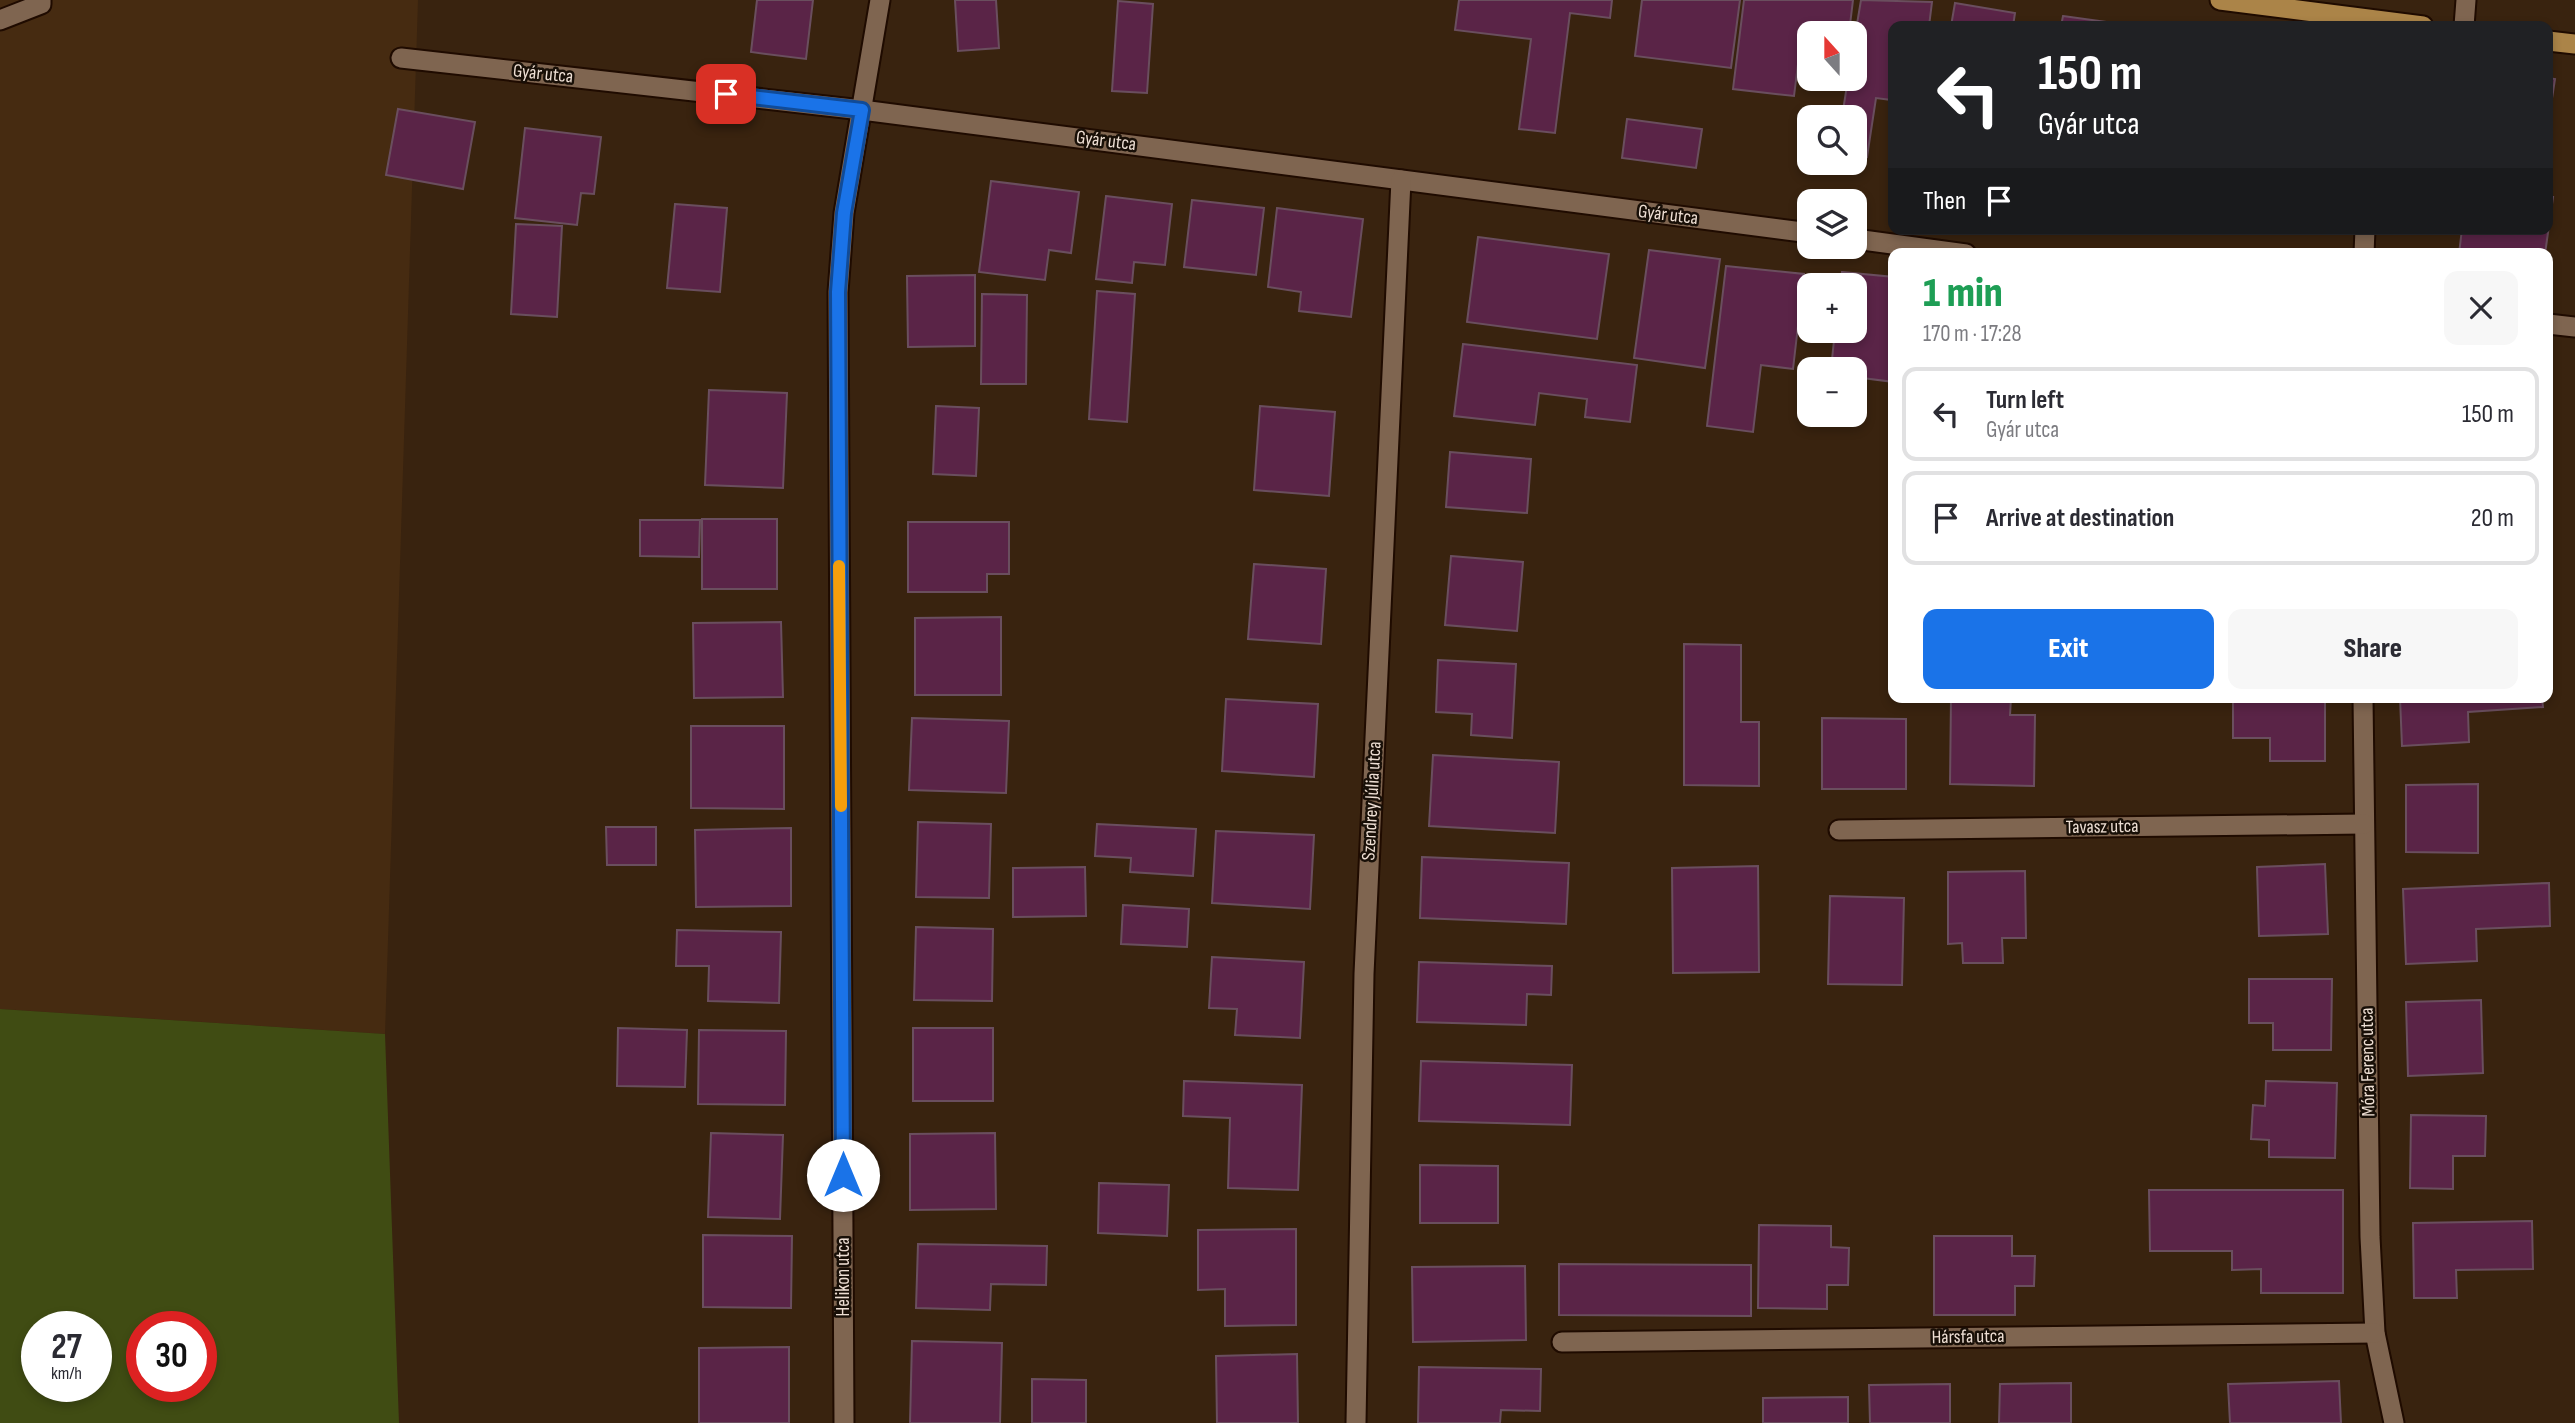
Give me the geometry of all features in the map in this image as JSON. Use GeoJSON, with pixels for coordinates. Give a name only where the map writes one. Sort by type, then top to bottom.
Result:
{"type":"FeatureCollection","features":[{"type":"Feature","properties":{"kind":"main road"},"geometry":{"type":"LineString","coordinates":[[2220,0],[2363,21]]}},
{"type":"Feature","properties":{"kind":"main road"},"geometry":{"type":"LineString","coordinates":[[2553,42],[2575,44]]}},
{"type":"Feature","properties":{"kind":"street"},"geometry":{"type":"LineString","coordinates":[[0,20],[41,4],[41,0]]}},
{"type":"Feature","properties":{"kind":"street","name":"Helikon utca"},"geometry":{"type":"LineString","coordinates":[[844,1423],[838,292],[844,213],[880,0]]}},
{"type":"Feature","properties":{"kind":"street"},"geometry":{"type":"LineString","coordinates":[[2464,21],[2466,0]]}},
{"type":"Feature","properties":{"kind":"street","name":"Gyár utca"},"geometry":{"type":"LineString","coordinates":[[401,58],[862,110],[1797,231]]}},
{"type":"Feature","properties":{"kind":"street","name":"Szendrey Júlia utca"},"geometry":{"type":"LineString","coordinates":[[1356,1423],[1364,974],[1401,180]]}},
{"type":"Feature","properties":{"kind":"street"},"geometry":{"type":"LineString","coordinates":[[1867,241],[1922,248]]}},
{"type":"Feature","properties":{"kind":"street"},"geometry":{"type":"LineString","coordinates":[[2553,325],[2575,327]]}},
{"type":"Feature","properties":{"kind":"street","name":"Móra Ferenc utca"},"geometry":{"type":"LineString","coordinates":[[2363,703],[2370,1237],[2375,1333],[2394,1423]]}},
{"type":"Feature","properties":{"kind":"street","name":"Tavasz utca"},"geometry":{"type":"LineString","coordinates":[[1839,830],[2364,824]]}},
{"type":"Feature","properties":{"kind":"street","name":"Hársfa utca"},"geometry":{"type":"LineString","coordinates":[[1562,1342],[2375,1333]]}},
{"type":"Feature","properties":{"kind":"shaded area"},"geometry":{"type":"Polygon","coordinates":[[[0,0],[418,0],[385,1034],[0,1009],[0,0]]]}},
{"type":"Feature","properties":{"kind":"green space"},"geometry":{"type":"Polygon","coordinates":[[[0,1009],[385,1034],[399,1423],[0,1423],[0,1009]]]}},
{"type":"Feature","properties":{"kind":"building"},"geometry":{"type":"Polygon","coordinates":[[[757,0],[813,0],[806,59],[751,52],[757,0]]]}},
{"type":"Feature","properties":{"kind":"building"},"geometry":{"type":"Polygon","coordinates":[[[955,0],[996,0],[999,48],[958,51],[955,0]]]}},
{"type":"Feature","properties":{"kind":"building"},"geometry":{"type":"Polygon","coordinates":[[[1459,0],[1612,0],[1610,18],[1570,13],[1555,133],[1519,129],[1531,39],[1455,30],[1459,0]]]}},
{"type":"Feature","properties":{"kind":"building"},"geometry":{"type":"Polygon","coordinates":[[[1642,0],[1740,0],[1731,68],[1635,56],[1642,0]]]}},
{"type":"Feature","properties":{"kind":"building"},"geometry":{"type":"Polygon","coordinates":[[[1744,0],[1853,0],[1850,21],[1797,21],[1794,96],[1733,89],[1744,0]]]}},
{"type":"Feature","properties":{"kind":"building"},"geometry":{"type":"Polygon","coordinates":[[[1861,0],[1932,2],[1930,21],[1888,21],[1888,100],[1876,98],[1867,157],[1867,105],[1844,105],[1846,91],[1867,91],[1867,21],[1858,21],[1861,0]]]}},
{"type":"Feature","properties":{"kind":"building"},"geometry":{"type":"Polygon","coordinates":[[[1118,1],[1153,4],[1147,93],[1112,91],[1118,1]]]}},
{"type":"Feature","properties":{"kind":"building"},"geometry":{"type":"Polygon","coordinates":[[[1955,3],[2015,13],[2014,21],[1952,21],[1955,3]]]}},
{"type":"Feature","properties":{"kind":"building"},"geometry":{"type":"Polygon","coordinates":[[[2063,16],[2099,21],[2062,21],[2063,16]]]}},
{"type":"Feature","properties":{"kind":"building"},"geometry":{"type":"Polygon","coordinates":[[[398,109],[475,122],[463,189],[386,175],[398,109]]]}},
{"type":"Feature","properties":{"kind":"building"},"geometry":{"type":"Polygon","coordinates":[[[1627,119],[1702,129],[1696,168],[1622,158],[1627,119]]]}},
{"type":"Feature","properties":{"kind":"building"},"geometry":{"type":"Polygon","coordinates":[[[525,128],[601,137],[594,194],[581,193],[577,225],[515,218],[525,128]]]}},
{"type":"Feature","properties":{"kind":"building"},"geometry":{"type":"Polygon","coordinates":[[[991,181],[1079,192],[1071,253],[1049,250],[1045,280],[979,272],[991,181]]]}},
{"type":"Feature","properties":{"kind":"building"},"geometry":{"type":"Polygon","coordinates":[[[1106,196],[1172,204],[1165,265],[1134,262],[1132,283],[1096,279],[1106,196]]]}},
{"type":"Feature","properties":{"kind":"building"},"geometry":{"type":"Polygon","coordinates":[[[1192,200],[1264,208],[1256,275],[1184,267],[1192,200]]]}},
{"type":"Feature","properties":{"kind":"building"},"geometry":{"type":"Polygon","coordinates":[[[675,204],[727,208],[720,292],[667,288],[675,204]]]}},
{"type":"Feature","properties":{"kind":"building"},"geometry":{"type":"Polygon","coordinates":[[[1277,208],[1363,219],[1351,317],[1299,311],[1301,292],[1268,287],[1277,208]]]}},
{"type":"Feature","properties":{"kind":"building"},"geometry":{"type":"Polygon","coordinates":[[[516,224],[562,226],[557,317],[511,314],[516,224]]]}},
{"type":"Feature","properties":{"kind":"building"},"geometry":{"type":"Polygon","coordinates":[[[2461,235],[2548,235],[2546,248],[2460,248],[2461,235]]]}},
{"type":"Feature","properties":{"kind":"building"},"geometry":{"type":"Polygon","coordinates":[[[1478,237],[1609,254],[1597,339],[1467,322],[1478,237]]]}},
{"type":"Feature","properties":{"kind":"building"},"geometry":{"type":"Polygon","coordinates":[[[1649,250],[1720,259],[1705,368],[1634,358],[1649,250]]]}},
{"type":"Feature","properties":{"kind":"building"},"geometry":{"type":"Polygon","coordinates":[[[1726,266],[1797,273],[1797,334],[1793,369],[1761,365],[1753,432],[1707,426],[1726,266]]]}},
{"type":"Feature","properties":{"kind":"building"},"geometry":{"type":"Polygon","coordinates":[[[1867,274],[1888,276],[1888,381],[1867,379],[1867,357],[1832,357],[1834,343],[1867,343],[1867,274]]]}},
{"type":"Feature","properties":{"kind":"building"},"geometry":{"type":"Polygon","coordinates":[[[975,275],[975,346],[908,347],[907,276],[975,275]]]}},
{"type":"Feature","properties":{"kind":"building"},"geometry":{"type":"Polygon","coordinates":[[[1097,291],[1135,294],[1127,422],[1089,419],[1097,291]]]}},
{"type":"Feature","properties":{"kind":"building"},"geometry":{"type":"Polygon","coordinates":[[[982,294],[1027,295],[1026,384],[981,384],[982,294]]]}},
{"type":"Feature","properties":{"kind":"building"},"geometry":{"type":"Polygon","coordinates":[[[1463,344],[1637,365],[1630,422],[1585,417],[1587,399],[1539,393],[1535,425],[1454,416],[1463,344]]]}},
{"type":"Feature","properties":{"kind":"building"},"geometry":{"type":"Polygon","coordinates":[[[709,390],[787,393],[783,488],[705,485],[709,390]]]}},
{"type":"Feature","properties":{"kind":"building"},"geometry":{"type":"Polygon","coordinates":[[[936,406],[979,408],[976,476],[933,474],[936,406]]]}},
{"type":"Feature","properties":{"kind":"building"},"geometry":{"type":"Polygon","coordinates":[[[1260,406],[1335,412],[1329,496],[1254,490],[1260,406]]]}},
{"type":"Feature","properties":{"kind":"building"},"geometry":{"type":"Polygon","coordinates":[[[1450,452],[1531,459],[1527,513],[1446,507],[1450,452]]]}},
{"type":"Feature","properties":{"kind":"building"},"geometry":{"type":"Polygon","coordinates":[[[702,519],[777,519],[777,589],[702,589],[702,519]]]}},
{"type":"Feature","properties":{"kind":"building"},"geometry":{"type":"Polygon","coordinates":[[[640,520],[700,520],[699,557],[640,556],[640,520]]]}},
{"type":"Feature","properties":{"kind":"building"},"geometry":{"type":"Polygon","coordinates":[[[908,522],[1009,522],[1009,574],[987,574],[987,592],[908,592],[908,522]]]}},
{"type":"Feature","properties":{"kind":"building"},"geometry":{"type":"Polygon","coordinates":[[[1451,556],[1523,562],[1517,631],[1445,625],[1451,556]]]}},
{"type":"Feature","properties":{"kind":"building"},"geometry":{"type":"Polygon","coordinates":[[[1254,564],[1326,569],[1321,644],[1248,639],[1254,564]]]}},
{"type":"Feature","properties":{"kind":"building"},"geometry":{"type":"Polygon","coordinates":[[[1001,617],[1001,695],[915,695],[915,618],[1001,617]]]}},
{"type":"Feature","properties":{"kind":"building"},"geometry":{"type":"Polygon","coordinates":[[[781,622],[783,697],[694,698],[693,623],[781,622]]]}},
{"type":"Feature","properties":{"kind":"building"},"geometry":{"type":"Polygon","coordinates":[[[1684,644],[1741,645],[1741,722],[1759,722],[1759,786],[1684,785],[1684,644]]]}},
{"type":"Feature","properties":{"kind":"building"},"geometry":{"type":"Polygon","coordinates":[[[1438,660],[1516,664],[1512,738],[1471,735],[1472,714],[1436,712],[1438,660]]]}},
{"type":"Feature","properties":{"kind":"building"},"geometry":{"type":"Polygon","coordinates":[[[1226,699],[1318,704],[1314,777],[1222,771],[1226,699]]]}},
{"type":"Feature","properties":{"kind":"building"},"geometry":{"type":"Polygon","coordinates":[[[1951,703],[2011,703],[2010,715],[2035,715],[2034,786],[1950,784],[1951,703]]]}},
{"type":"Feature","properties":{"kind":"building"},"geometry":{"type":"Polygon","coordinates":[[[2233,703],[2325,703],[2325,761],[2270,761],[2270,738],[2233,738],[2233,703]]]}},
{"type":"Feature","properties":{"kind":"building"},"geometry":{"type":"Polygon","coordinates":[[[2400,703],[2543,703],[2543,707],[2468,712],[2469,742],[2402,746],[2400,703]]]}},
{"type":"Feature","properties":{"kind":"building"},"geometry":{"type":"Polygon","coordinates":[[[912,718],[1009,721],[1006,793],[909,790],[912,718]]]}},
{"type":"Feature","properties":{"kind":"building"},"geometry":{"type":"Polygon","coordinates":[[[1822,718],[1906,719],[1906,789],[1822,789],[1822,718]]]}},
{"type":"Feature","properties":{"kind":"building"},"geometry":{"type":"Polygon","coordinates":[[[691,726],[784,726],[784,809],[691,808],[691,726]]]}},
{"type":"Feature","properties":{"kind":"building"},"geometry":{"type":"Polygon","coordinates":[[[1433,755],[1559,762],[1555,833],[1429,826],[1433,755]]]}},
{"type":"Feature","properties":{"kind":"building"},"geometry":{"type":"Polygon","coordinates":[[[2478,784],[2478,853],[2406,852],[2406,785],[2478,784]]]}},
{"type":"Feature","properties":{"kind":"building"},"geometry":{"type":"Polygon","coordinates":[[[918,822],[991,824],[989,898],[916,897],[918,822]]]}},
{"type":"Feature","properties":{"kind":"building"},"geometry":{"type":"Polygon","coordinates":[[[1097,824],[1196,829],[1193,876],[1130,872],[1131,858],[1095,856],[1097,824]]]}},
{"type":"Feature","properties":{"kind":"building"},"geometry":{"type":"Polygon","coordinates":[[[606,827],[656,827],[656,865],[607,865],[606,827]]]}},
{"type":"Feature","properties":{"kind":"building"},"geometry":{"type":"Polygon","coordinates":[[[791,828],[791,906],[696,907],[695,830],[791,828]]]}},
{"type":"Feature","properties":{"kind":"building"},"geometry":{"type":"Polygon","coordinates":[[[1216,831],[1314,835],[1310,909],[1212,903],[1216,831]]]}},
{"type":"Feature","properties":{"kind":"building"},"geometry":{"type":"Polygon","coordinates":[[[1422,857],[1569,863],[1566,924],[1420,918],[1422,857]]]}},
{"type":"Feature","properties":{"kind":"building"},"geometry":{"type":"Polygon","coordinates":[[[2325,864],[2328,934],[2259,936],[2257,867],[2325,864]]]}},
{"type":"Feature","properties":{"kind":"building"},"geometry":{"type":"Polygon","coordinates":[[[1758,866],[1759,972],[1673,973],[1672,868],[1758,866]]]}},
{"type":"Feature","properties":{"kind":"building"},"geometry":{"type":"Polygon","coordinates":[[[1085,867],[1086,916],[1013,917],[1013,868],[1085,867]]]}},
{"type":"Feature","properties":{"kind":"building"},"geometry":{"type":"Polygon","coordinates":[[[2025,871],[2026,938],[2002,938],[2003,963],[1963,963],[1962,943],[1948,944],[1948,872],[2025,871]]]}},
{"type":"Feature","properties":{"kind":"building"},"geometry":{"type":"Polygon","coordinates":[[[2549,883],[2550,926],[2476,929],[2477,961],[2406,964],[2403,889],[2549,883]]]}},
{"type":"Feature","properties":{"kind":"building"},"geometry":{"type":"Polygon","coordinates":[[[1830,896],[1904,898],[1902,985],[1828,984],[1830,896]]]}},
{"type":"Feature","properties":{"kind":"building"},"geometry":{"type":"Polygon","coordinates":[[[1123,905],[1189,909],[1187,947],[1121,944],[1123,905]]]}},
{"type":"Feature","properties":{"kind":"building"},"geometry":{"type":"Polygon","coordinates":[[[916,927],[993,929],[992,1001],[914,1000],[916,927]]]}},
{"type":"Feature","properties":{"kind":"building"},"geometry":{"type":"Polygon","coordinates":[[[677,930],[781,932],[779,1003],[708,1001],[709,966],[676,966],[677,930]]]}},
{"type":"Feature","properties":{"kind":"building"},"geometry":{"type":"Polygon","coordinates":[[[1212,957],[1304,962],[1300,1038],[1235,1035],[1237,1009],[1209,1008],[1212,957]]]}},
{"type":"Feature","properties":{"kind":"building"},"geometry":{"type":"Polygon","coordinates":[[[1419,962],[1552,966],[1551,995],[1527,994],[1526,1025],[1417,1022],[1419,962]]]}},
{"type":"Feature","properties":{"kind":"building"},"geometry":{"type":"Polygon","coordinates":[[[2249,979],[2332,979],[2331,1050],[2273,1050],[2273,1023],[2249,1023],[2249,979]]]}},
{"type":"Feature","properties":{"kind":"building"},"geometry":{"type":"Polygon","coordinates":[[[2481,1000],[2483,1073],[2408,1076],[2406,1002],[2481,1000]]]}},
{"type":"Feature","properties":{"kind":"building"},"geometry":{"type":"Polygon","coordinates":[[[618,1028],[687,1030],[685,1087],[617,1086],[618,1028]]]}},
{"type":"Feature","properties":{"kind":"building"},"geometry":{"type":"Polygon","coordinates":[[[913,1028],[993,1028],[993,1101],[913,1101],[913,1028]]]}},
{"type":"Feature","properties":{"kind":"building"},"geometry":{"type":"Polygon","coordinates":[[[699,1030],[786,1031],[785,1105],[698,1104],[699,1030]]]}},
{"type":"Feature","properties":{"kind":"building"},"geometry":{"type":"Polygon","coordinates":[[[1421,1061],[1572,1065],[1570,1125],[1419,1121],[1421,1061]]]}},
{"type":"Feature","properties":{"kind":"building"},"geometry":{"type":"Polygon","coordinates":[[[1184,1081],[1302,1085],[1298,1190],[1228,1188],[1230,1118],[1183,1116],[1184,1081]]]}},
{"type":"Feature","properties":{"kind":"building"},"geometry":{"type":"Polygon","coordinates":[[[2266,1081],[2337,1083],[2335,1158],[2269,1157],[2269,1140],[2251,1139],[2253,1105],[2265,1106],[2266,1081]]]}},
{"type":"Feature","properties":{"kind":"building"},"geometry":{"type":"Polygon","coordinates":[[[2411,1115],[2486,1116],[2485,1156],[2453,1156],[2453,1189],[2410,1188],[2411,1115]]]}},
{"type":"Feature","properties":{"kind":"building"},"geometry":{"type":"Polygon","coordinates":[[[711,1133],[783,1135],[780,1219],[708,1217],[711,1133]]]}},
{"type":"Feature","properties":{"kind":"building"},"geometry":{"type":"Polygon","coordinates":[[[995,1133],[996,1209],[910,1210],[910,1134],[995,1133]]]}},
{"type":"Feature","properties":{"kind":"building"},"geometry":{"type":"Polygon","coordinates":[[[1420,1165],[1498,1166],[1498,1223],[1420,1223],[1420,1165]]]}},
{"type":"Feature","properties":{"kind":"building"},"geometry":{"type":"Polygon","coordinates":[[[1099,1183],[1169,1185],[1167,1236],[1098,1233],[1099,1183]]]}},
{"type":"Feature","properties":{"kind":"building"},"geometry":{"type":"Polygon","coordinates":[[[2149,1190],[2343,1190],[2343,1293],[2261,1293],[2261,1269],[2232,1270],[2232,1251],[2150,1251],[2149,1190]]]}},
{"type":"Feature","properties":{"kind":"building"},"geometry":{"type":"Polygon","coordinates":[[[2532,1221],[2533,1269],[2456,1270],[2457,1298],[2414,1298],[2413,1223],[2532,1221]]]}},
{"type":"Feature","properties":{"kind":"building"},"geometry":{"type":"Polygon","coordinates":[[[1759,1225],[1831,1226],[1831,1247],[1849,1248],[1848,1285],[1827,1285],[1827,1309],[1758,1308],[1759,1225]]]}},
{"type":"Feature","properties":{"kind":"building"},"geometry":{"type":"Polygon","coordinates":[[[1296,1229],[1296,1325],[1225,1326],[1225,1289],[1198,1290],[1198,1230],[1296,1229]]]}},
{"type":"Feature","properties":{"kind":"building"},"geometry":{"type":"Polygon","coordinates":[[[703,1235],[792,1236],[791,1308],[703,1307],[703,1235]]]}},
{"type":"Feature","properties":{"kind":"building"},"geometry":{"type":"Polygon","coordinates":[[[1934,1236],[2012,1236],[2012,1256],[2035,1256],[2034,1286],[2015,1286],[2015,1315],[1934,1315],[1934,1236]]]}},
{"type":"Feature","properties":{"kind":"building"},"geometry":{"type":"Polygon","coordinates":[[[918,1244],[1047,1246],[1046,1285],[991,1284],[990,1310],[916,1308],[918,1244]]]}},
{"type":"Feature","properties":{"kind":"building"},"geometry":{"type":"Polygon","coordinates":[[[1559,1264],[1751,1265],[1751,1316],[1559,1315],[1559,1264]]]}},
{"type":"Feature","properties":{"kind":"building"},"geometry":{"type":"Polygon","coordinates":[[[1525,1266],[1526,1340],[1413,1342],[1412,1267],[1525,1266]]]}},
{"type":"Feature","properties":{"kind":"building"},"geometry":{"type":"Polygon","coordinates":[[[912,1341],[1002,1343],[1000,1423],[910,1423],[912,1341]]]}},
{"type":"Feature","properties":{"kind":"building"},"geometry":{"type":"Polygon","coordinates":[[[789,1347],[789,1423],[699,1423],[699,1348],[789,1347]]]}},
{"type":"Feature","properties":{"kind":"building"},"geometry":{"type":"Polygon","coordinates":[[[1297,1354],[1298,1423],[1217,1423],[1216,1356],[1297,1354]]]}},
{"type":"Feature","properties":{"kind":"building"},"geometry":{"type":"Polygon","coordinates":[[[1419,1367],[1541,1369],[1540,1411],[1501,1410],[1500,1423],[1418,1423],[1419,1367]]]}},
{"type":"Feature","properties":{"kind":"building"},"geometry":{"type":"Polygon","coordinates":[[[1032,1379],[1086,1380],[1086,1423],[1032,1423],[1032,1379]]]}},
{"type":"Feature","properties":{"kind":"building"},"geometry":{"type":"Polygon","coordinates":[[[2339,1381],[2341,1423],[2230,1423],[2228,1384],[2339,1381]]]}},
{"type":"Feature","properties":{"kind":"building"},"geometry":{"type":"Polygon","coordinates":[[[2071,1383],[2071,1423],[1999,1423],[2000,1384],[2071,1383]]]}},
{"type":"Feature","properties":{"kind":"building"},"geometry":{"type":"Polygon","coordinates":[[[1950,1384],[1950,1423],[1870,1423],[1869,1385],[1950,1384]]]}},
{"type":"Feature","properties":{"kind":"building"},"geometry":{"type":"Polygon","coordinates":[[[1848,1397],[1848,1423],[1763,1423],[1763,1398],[1848,1397]]]}},
{"type":"Feature","properties":{"kind":"slow traffic"},"geometry":{"type":"LineString","coordinates":[[839,566],[841,806]]}},
{"type":"Feature","properties":{"kind":"route"},"geometry":{"type":"LineString","coordinates":[[726,94],[862,110],[844,213],[838,292],[843,1175]]}}]}
